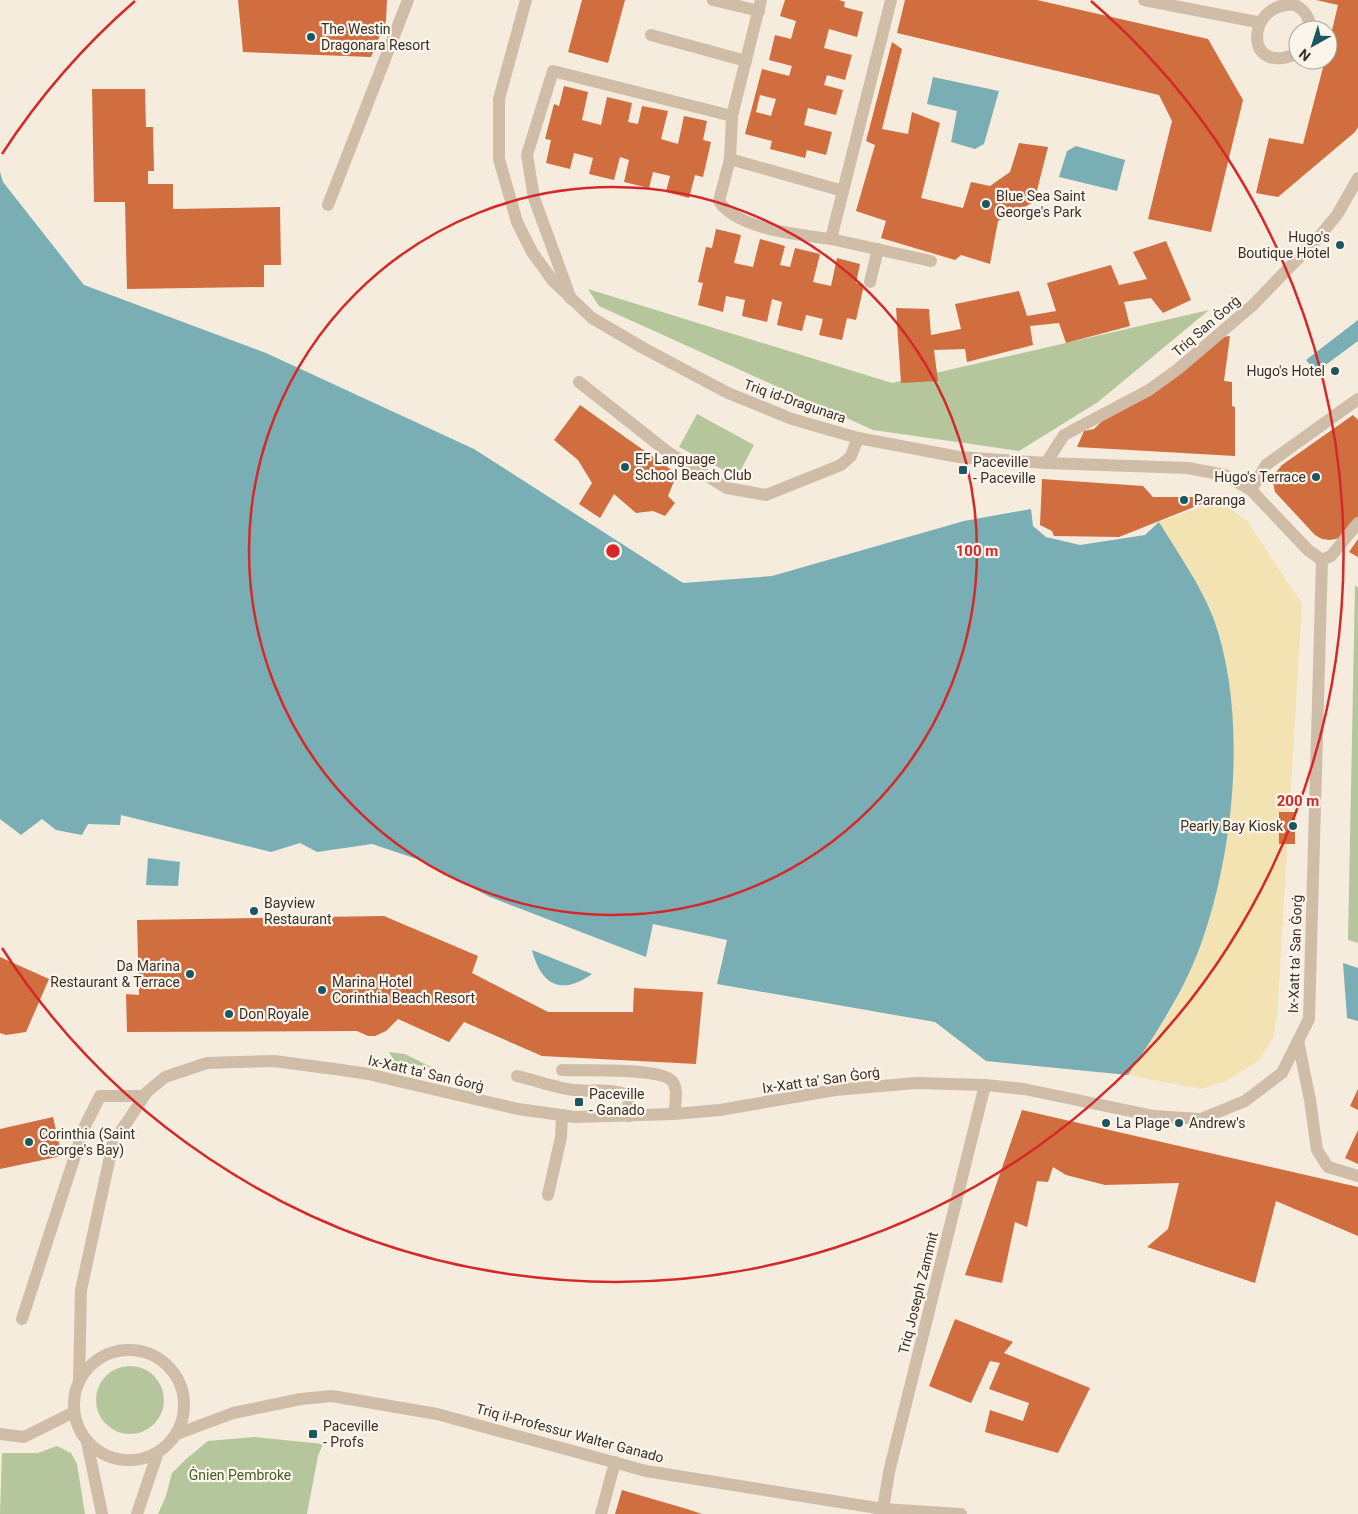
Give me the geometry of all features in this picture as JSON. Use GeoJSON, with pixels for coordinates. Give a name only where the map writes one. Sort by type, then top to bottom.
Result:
{"type":"FeatureCollection","features":[{"type":"Feature","properties":{"kind":"street"},"geometry":{"type":"LineString","coordinates":[[328,205],[408,0]]}},
{"type":"Feature","properties":{"kind":"street","name":"Triq id-Dragunara"},"geometry":{"type":"LineString","coordinates":[[526,0],[500,99],[499,160],[517,222],[532,252],[553,281],[592,318],[645,349],[728,393],[792,419],[858,438],[959,457],[1046,463],[1188,468],[1225,476],[1251,490],[1308,550],[1322,560]]}},
{"type":"Feature","properties":{"kind":"street"},"geometry":{"type":"LineString","coordinates":[[713,0],[760,6],[732,116],[730,158],[719,201],[725,210],[740,219],[791,233],[831,239],[931,261]]}},
{"type":"Feature","properties":{"kind":"street"},"geometry":{"type":"LineString","coordinates":[[831,239],[891,0]]}},
{"type":"Feature","properties":{"kind":"street"},"geometry":{"type":"LineString","coordinates":[[1144,0],[1257,22]]}},
{"type":"Feature","properties":{"kind":"street"},"geometry":{"type":"LineString","coordinates":[[1288,56],[1280,58],[1270,55],[1257,41],[1257,22],[1268,7],[1276,3],[1286,2],[1303,10],[1308,20]]}},
{"type":"Feature","properties":{"kind":"street"},"geometry":{"type":"LineString","coordinates":[[651,35],[746,61]]}},
{"type":"Feature","properties":{"kind":"street"},"geometry":{"type":"LineString","coordinates":[[571,299],[534,198],[527,154],[553,72],[732,116]]}},
{"type":"Feature","properties":{"kind":"street"},"geometry":{"type":"LineString","coordinates":[[730,158],[843,191]]}},
{"type":"Feature","properties":{"kind":"street","name":"Triq San Ġorġ"},"geometry":{"type":"LineString","coordinates":[[1046,463],[1064,435],[1149,390],[1178,370],[1253,305],[1318,238],[1337,214],[1358,178]]}},
{"type":"Feature","properties":{"kind":"street"},"geometry":{"type":"LineString","coordinates":[[870,282],[878,249]]}},
{"type":"Feature","properties":{"kind":"street"},"geometry":{"type":"LineString","coordinates":[[580,382],[669,453],[727,488],[766,495],[841,465],[850,456],[858,438]]}},
{"type":"Feature","properties":{"kind":"street"},"geometry":{"type":"LineString","coordinates":[[1251,490],[1266,464],[1358,399]]}},
{"type":"Feature","properties":{"kind":"street"},"geometry":{"type":"LineString","coordinates":[[1322,560],[1331,556],[1358,523]]}},
{"type":"Feature","properties":{"kind":"street","name":"Ix-Xatt ta' San Ġorġ"},"geometry":{"type":"LineString","coordinates":[[79,1382],[80,1290],[113,1143],[142,1096],[164,1077],[207,1063],[274,1060],[368,1074],[518,1109],[562,1115],[629,1116],[720,1110],[835,1090],[916,1083],[985,1084],[1024,1089],[1154,1116],[1201,1119],[1245,1101],[1282,1073],[1309,1019],[1322,560]]}},
{"type":"Feature","properties":{"kind":"street"},"geometry":{"type":"LineString","coordinates":[[1298,1041],[1311,1105],[1317,1150],[1328,1167],[1358,1176]]}},
{"type":"Feature","properties":{"kind":"street"},"geometry":{"type":"LineString","coordinates":[[562,1070],[665,1074],[674,1082],[676,1094],[674,1114]]}},
{"type":"Feature","properties":{"kind":"street"},"geometry":{"type":"LineString","coordinates":[[517,1076],[573,1090],[613,1090],[628,1095],[629,1116]]}},
{"type":"Feature","properties":{"kind":"street","name":"Triq Joseph Zammit"},"geometry":{"type":"LineString","coordinates":[[882,1512],[889,1472],[985,1084]]}},
{"type":"Feature","properties":{"kind":"street"},"geometry":{"type":"LineString","coordinates":[[22,1319],[84,1128],[100,1096],[142,1096]]}},
{"type":"Feature","properties":{"kind":"street"},"geometry":{"type":"LineString","coordinates":[[548,1195],[561,1137],[562,1115]]}},
{"type":"Feature","properties":{"kind":"street","name":"Triq il-Professur Walter Ganado"},"geometry":{"type":"LineString","coordinates":[[102,1514],[87,1442],[78,1428],[74,1412],[74,1396],[79,1382],[90,1366],[106,1355],[124,1350],[143,1352],[157,1358],[169,1367],[179,1382],[184,1399],[183,1417],[177,1434],[157,1456]]}},
{"type":"Feature","properties":{"kind":"street","name":"Triq il-Professur Walter Ganado"},"geometry":{"type":"LineString","coordinates":[[177,1434],[233,1413],[301,1399],[332,1396],[437,1414],[646,1471],[882,1512],[961,1514]]}},
{"type":"Feature","properties":{"kind":"street"},"geometry":{"type":"LineString","coordinates":[[0,1434],[24,1437],[74,1412]]}},
{"type":"Feature","properties":{"kind":"street"},"geometry":{"type":"LineString","coordinates":[[87,1442],[102,1453],[118,1460],[136,1460],[157,1456],[137,1514]]}},
{"type":"Feature","properties":{"kind":"street"},"geometry":{"type":"LineString","coordinates":[[601,1514],[615,1462]]}},
{"type":"Feature","properties":{"kind":"green space"},"geometry":{"type":"Polygon","coordinates":[[[588,289],[892,383],[1209,310],[1098,402],[1019,451],[873,430],[599,306],[588,289]]]}},
{"type":"Feature","properties":{"kind":"green space"},"geometry":{"type":"Polygon","coordinates":[[[697,414],[754,445],[737,477],[679,447],[697,414]]]}},
{"type":"Feature","properties":{"kind":"green space"},"geometry":{"type":"Polygon","coordinates":[[[1355,586],[1358,587],[1358,943],[1348,940],[1355,586]]]}},
{"type":"Feature","properties":{"kind":"green space"},"geometry":{"type":"Polygon","coordinates":[[[389,1052],[405,1054],[433,1068],[394,1061],[389,1052]]]}},
{"type":"Feature","properties":{"kind":"green space"},"geometry":{"type":"Polygon","coordinates":[[[123,1366],[137,1366],[149,1371],[159,1381],[164,1393],[164,1407],[159,1419],[149,1429],[137,1434],[123,1434],[111,1429],[101,1419],[96,1407],[96,1393],[101,1381],[111,1371],[123,1366]]]}},
{"type":"Feature","properties":{"kind":"green space","name":"Ġnien Pembroke"},"geometry":{"type":"Polygon","coordinates":[[[254,1437],[323,1444],[318,1456],[307,1514],[158,1514],[166,1496],[172,1473],[208,1441],[254,1437]]]}},
{"type":"Feature","properties":{"kind":"green space"},"geometry":{"type":"Polygon","coordinates":[[[57,1446],[71,1453],[77,1464],[85,1514],[0,1514],[2,1453],[38,1453],[57,1446]]]}},
{"type":"Feature","properties":{"kind":"sand"},"geometry":{"type":"Polygon","coordinates":[[[1219,501],[1247,521],[1302,604],[1277,1016],[1273,1038],[1258,1061],[1226,1081],[1201,1089],[1128,1075],[1173,1007],[1201,944],[1222,865],[1227,669],[1212,617],[1186,567],[1159,522],[1219,501]]]}},
{"type":"Feature","properties":{"kind":"water"},"geometry":{"type":"Polygon","coordinates":[[[933,77],[999,91],[984,144],[975,149],[951,142],[957,111],[927,104],[933,77]]]}},
{"type":"Feature","properties":{"kind":"water"},"geometry":{"type":"Polygon","coordinates":[[[1076,146],[1125,160],[1117,191],[1059,177],[1067,151],[1076,146]]]}},
{"type":"Feature","properties":{"kind":"water"},"geometry":{"type":"Polygon","coordinates":[[[0,172],[3,182],[84,285],[266,353],[474,449],[683,583],[772,576],[964,521],[1031,509],[1033,526],[1046,537],[1080,545],[1145,535],[1159,522],[1195,580],[1208,605],[1224,654],[1231,695],[1234,737],[1233,781],[1222,867],[1213,907],[1201,944],[1178,995],[1128,1075],[986,1061],[935,1022],[717,984],[727,940],[653,924],[646,957],[490,897],[417,859],[372,844],[317,852],[300,843],[271,852],[121,815],[120,825],[88,824],[82,835],[56,830],[42,819],[21,835],[0,819],[0,172]]]}},
{"type":"Feature","properties":{"kind":"water"},"geometry":{"type":"Polygon","coordinates":[[[1358,320],[1358,341],[1316,372],[1306,360],[1358,320]]]}},
{"type":"Feature","properties":{"kind":"water"},"geometry":{"type":"Polygon","coordinates":[[[148,858],[180,862],[178,886],[146,885],[148,858]]]}},
{"type":"Feature","properties":{"kind":"water"},"geometry":{"type":"Polygon","coordinates":[[[532,950],[592,974],[581,981],[571,984],[562,985],[554,983],[541,972],[532,950]]]}},
{"type":"Feature","properties":{"kind":"water"},"geometry":{"type":"Polygon","coordinates":[[[1343,963],[1358,968],[1358,1021],[1347,1018],[1343,963]]]}},
{"type":"Feature","properties":{"kind":"building","name":"The Westin Dragonara Resort"},"geometry":{"type":"Polygon","coordinates":[[[238,0],[387,0],[386,21],[371,57],[243,52],[238,0]]]}},
{"type":"Feature","properties":{"kind":"building"},"geometry":{"type":"Polygon","coordinates":[[[582,0],[625,0],[608,63],[568,52],[582,0]]]}},
{"type":"Feature","properties":{"kind":"building"},"geometry":{"type":"Polygon","coordinates":[[[785,0],[839,0],[845,2],[844,7],[863,12],[857,37],[829,29],[824,48],[852,55],[845,80],[827,75],[824,85],[843,90],[836,115],[808,108],[804,125],[832,132],[826,155],[807,150],[805,158],[770,149],[772,141],[745,134],[762,69],[789,76],[792,66],[769,60],[775,35],[791,39],[796,21],[780,16],[785,0]],[[760,95],[756,112],[771,116],[776,99],[760,95]]]}},
{"type":"Feature","properties":{"kind":"building"},"geometry":{"type":"Polygon","coordinates":[[[905,0],[1037,0],[1208,39],[1243,100],[1211,232],[1148,219],[1172,121],[1159,95],[897,33],[905,0]]]}},
{"type":"Feature","properties":{"kind":"building"},"geometry":{"type":"Polygon","coordinates":[[[1316,0],[1358,0],[1358,127],[1355,132],[1278,197],[1256,193],[1269,138],[1303,144],[1322,70],[1338,70],[1338,20],[1334,20],[1338,5],[1316,0]]]}},
{"type":"Feature","properties":{"kind":"building"},"geometry":{"type":"Polygon","coordinates":[[[892,42],[902,49],[882,129],[908,134],[912,112],[940,123],[921,198],[963,208],[971,182],[990,186],[1010,172],[1019,143],[1048,147],[1034,202],[998,221],[990,264],[961,255],[955,260],[881,238],[886,221],[856,211],[875,145],[866,141],[892,42]]]}},
{"type":"Feature","properties":{"kind":"building"},"geometry":{"type":"Polygon","coordinates":[[[564,86],[588,92],[582,120],[601,125],[607,97],[632,103],[628,122],[638,124],[642,106],[668,111],[661,139],[678,144],[684,116],[707,121],[703,140],[711,142],[703,177],[695,175],[689,198],[666,192],[670,176],[653,172],[649,188],[624,182],[629,160],[620,157],[614,180],[589,174],[593,158],[574,153],[570,169],[546,163],[551,140],[545,139],[554,104],[559,106],[564,86]]]}},
{"type":"Feature","properties":{"kind":"building"},"geometry":{"type":"Polygon","coordinates":[[[92,89],[145,89],[146,127],[153,127],[154,171],[148,171],[148,184],[173,184],[173,209],[280,207],[281,265],[264,265],[264,287],[127,289],[125,202],[94,202],[92,89]]]}},
{"type":"Feature","properties":{"kind":"building"},"geometry":{"type":"Polygon","coordinates":[[[716,229],[741,235],[734,263],[753,267],[760,239],[785,246],[780,265],[790,267],[795,248],[820,254],[813,282],[831,286],[837,258],[860,264],[856,283],[864,285],[856,320],[847,318],[842,340],[819,335],[823,319],[806,315],[802,331],[777,325],[782,302],[772,299],[767,322],[742,316],[745,300],[726,296],[723,312],[698,305],[703,283],[698,282],[706,247],[712,248],[716,229]]]}},
{"type":"Feature","properties":{"kind":"building"},"geometry":{"type":"Polygon","coordinates":[[[1166,241],[1191,300],[1163,313],[1151,298],[1124,302],[1130,326],[1066,343],[1059,323],[1030,326],[1033,345],[967,362],[965,349],[934,350],[938,381],[901,383],[896,308],[929,309],[931,335],[961,329],[955,304],[1019,291],[1027,316],[1056,311],[1047,283],[1111,265],[1119,285],[1147,279],[1133,252],[1166,241]]]}},
{"type":"Feature","properties":{"kind":"building"},"geometry":{"type":"Polygon","coordinates":[[[1230,336],[1224,381],[1232,382],[1232,406],[1235,407],[1235,456],[1077,447],[1084,431],[1094,429],[1106,417],[1221,337],[1230,336]]]}},
{"type":"Feature","properties":{"kind":"building","name":"EF Language School Beach Club"},"geometry":{"type":"Polygon","coordinates":[[[580,405],[677,474],[668,496],[675,503],[665,516],[653,511],[636,513],[614,494],[600,518],[579,504],[592,483],[578,460],[554,440],[580,405]]]}},
{"type":"Feature","properties":{"kind":"building","name":"Hugo's Terrace"},"geometry":{"type":"Polygon","coordinates":[[[1353,415],[1358,420],[1358,518],[1340,538],[1322,539],[1315,535],[1275,492],[1273,482],[1276,472],[1282,465],[1353,415]]]}},
{"type":"Feature","properties":{"kind":"building"},"geometry":{"type":"Polygon","coordinates":[[[1042,479],[1143,486],[1153,497],[1204,497],[1204,503],[1119,537],[1054,536],[1052,531],[1040,525],[1042,479]]]}},
{"type":"Feature","properties":{"kind":"building"},"geometry":{"type":"Polygon","coordinates":[[[1358,539],[1358,557],[1349,552],[1358,539]]]}},
{"type":"Feature","properties":{"kind":"building"},"geometry":{"type":"Polygon","coordinates":[[[1279,812],[1295,812],[1295,844],[1279,844],[1279,812]]]}},
{"type":"Feature","properties":{"kind":"building","name":"Marina Hotel Corinthia Beach Resort"},"geometry":{"type":"Polygon","coordinates":[[[384,916],[478,956],[472,973],[548,1012],[633,1012],[634,988],[703,992],[696,1064],[542,1056],[464,1022],[449,1042],[398,1019],[386,1031],[375,1036],[368,1036],[357,1031],[127,1032],[126,994],[139,995],[137,920],[384,916]]]}},
{"type":"Feature","properties":{"kind":"building"},"geometry":{"type":"Polygon","coordinates":[[[0,957],[49,979],[26,1032],[6,1035],[0,1033],[0,957]]]}},
{"type":"Feature","properties":{"kind":"building"},"geometry":{"type":"Polygon","coordinates":[[[1358,1089],[1358,1110],[1350,1106],[1358,1089]]]}},
{"type":"Feature","properties":{"kind":"building"},"geometry":{"type":"Polygon","coordinates":[[[1022,1110],[1358,1187],[1358,1236],[1276,1201],[1255,1283],[1147,1247],[1168,1229],[1179,1183],[1105,1185],[1066,1175],[1053,1167],[1048,1182],[1037,1181],[1027,1227],[1015,1222],[1002,1283],[965,1275],[1022,1110]]]}},
{"type":"Feature","properties":{"kind":"building","name":"Corinthia (Saint George's Bay)"},"geometry":{"type":"Polygon","coordinates":[[[53,1117],[62,1156],[0,1169],[0,1129],[53,1117]]]}},
{"type":"Feature","properties":{"kind":"building"},"geometry":{"type":"Polygon","coordinates":[[[1358,1130],[1358,1164],[1345,1158],[1358,1130]]]}},
{"type":"Feature","properties":{"kind":"building"},"geometry":{"type":"Polygon","coordinates":[[[955,1319],[1013,1342],[1004,1353],[1090,1388],[1058,1453],[985,1432],[990,1410],[1023,1421],[1029,1403],[989,1389],[1000,1363],[990,1361],[971,1403],[929,1386],[955,1319]]]}},
{"type":"Feature","properties":{"kind":"building"},"geometry":{"type":"Polygon","coordinates":[[[622,1490],[687,1509],[702,1514],[615,1514],[622,1490]]]}},
{"type":"Feature","properties":{"kind":"place","name":"The Westin Dragonara Resort"},"geometry":{"type":"Point","coordinates":[311,37]}},
{"type":"Feature","properties":{"kind":"place","name":"Blue Sea Saint George's Park"},"geometry":{"type":"Point","coordinates":[986,204]}},
{"type":"Feature","properties":{"kind":"place","name":"Hugo's Boutique Hotel"},"geometry":{"type":"Point","coordinates":[1340,245]}},
{"type":"Feature","properties":{"kind":"place","name":"Hugo's Hotel"},"geometry":{"type":"Point","coordinates":[1335,371]}},
{"type":"Feature","properties":{"kind":"place","name":"EF Language School Beach Club"},"geometry":{"type":"Point","coordinates":[625,467]}},
{"type":"Feature","properties":{"kind":"place","name":"Paceville - Paceville"},"geometry":{"type":"Point","coordinates":[963,470]}},
{"type":"Feature","properties":{"kind":"place","name":"Hugo's Terrace"},"geometry":{"type":"Point","coordinates":[1316,477]}},
{"type":"Feature","properties":{"kind":"place","name":"Paranga"},"geometry":{"type":"Point","coordinates":[1184,500]}},
{"type":"Feature","properties":{"kind":"place","name":"Pearly Bay Kiosk"},"geometry":{"type":"Point","coordinates":[1293,826]}},
{"type":"Feature","properties":{"kind":"place","name":"Bayview Restaurant"},"geometry":{"type":"Point","coordinates":[254,911]}},
{"type":"Feature","properties":{"kind":"place","name":"Da Marina Restaurant & Terrace"},"geometry":{"type":"Point","coordinates":[190,974]}},
{"type":"Feature","properties":{"kind":"place","name":"Marina Hotel Corinthia Beach Resort"},"geometry":{"type":"Point","coordinates":[322,990]}},
{"type":"Feature","properties":{"kind":"place","name":"Don Royale"},"geometry":{"type":"Point","coordinates":[229,1014]}},
{"type":"Feature","properties":{"kind":"place","name":"Paceville - Ganado"},"geometry":{"type":"Point","coordinates":[579,1102]}},
{"type":"Feature","properties":{"kind":"place","name":"La Plage"},"geometry":{"type":"Point","coordinates":[1106,1123]}},
{"type":"Feature","properties":{"kind":"place","name":"Andrew's"},"geometry":{"type":"Point","coordinates":[1179,1123]}},
{"type":"Feature","properties":{"kind":"place","name":"Corinthia (Saint George's Bay)"},"geometry":{"type":"Point","coordinates":[29,1142]}},
{"type":"Feature","properties":{"kind":"place","name":"Paceville - Profs"},"geometry":{"type":"Point","coordinates":[313,1434]}}]}
